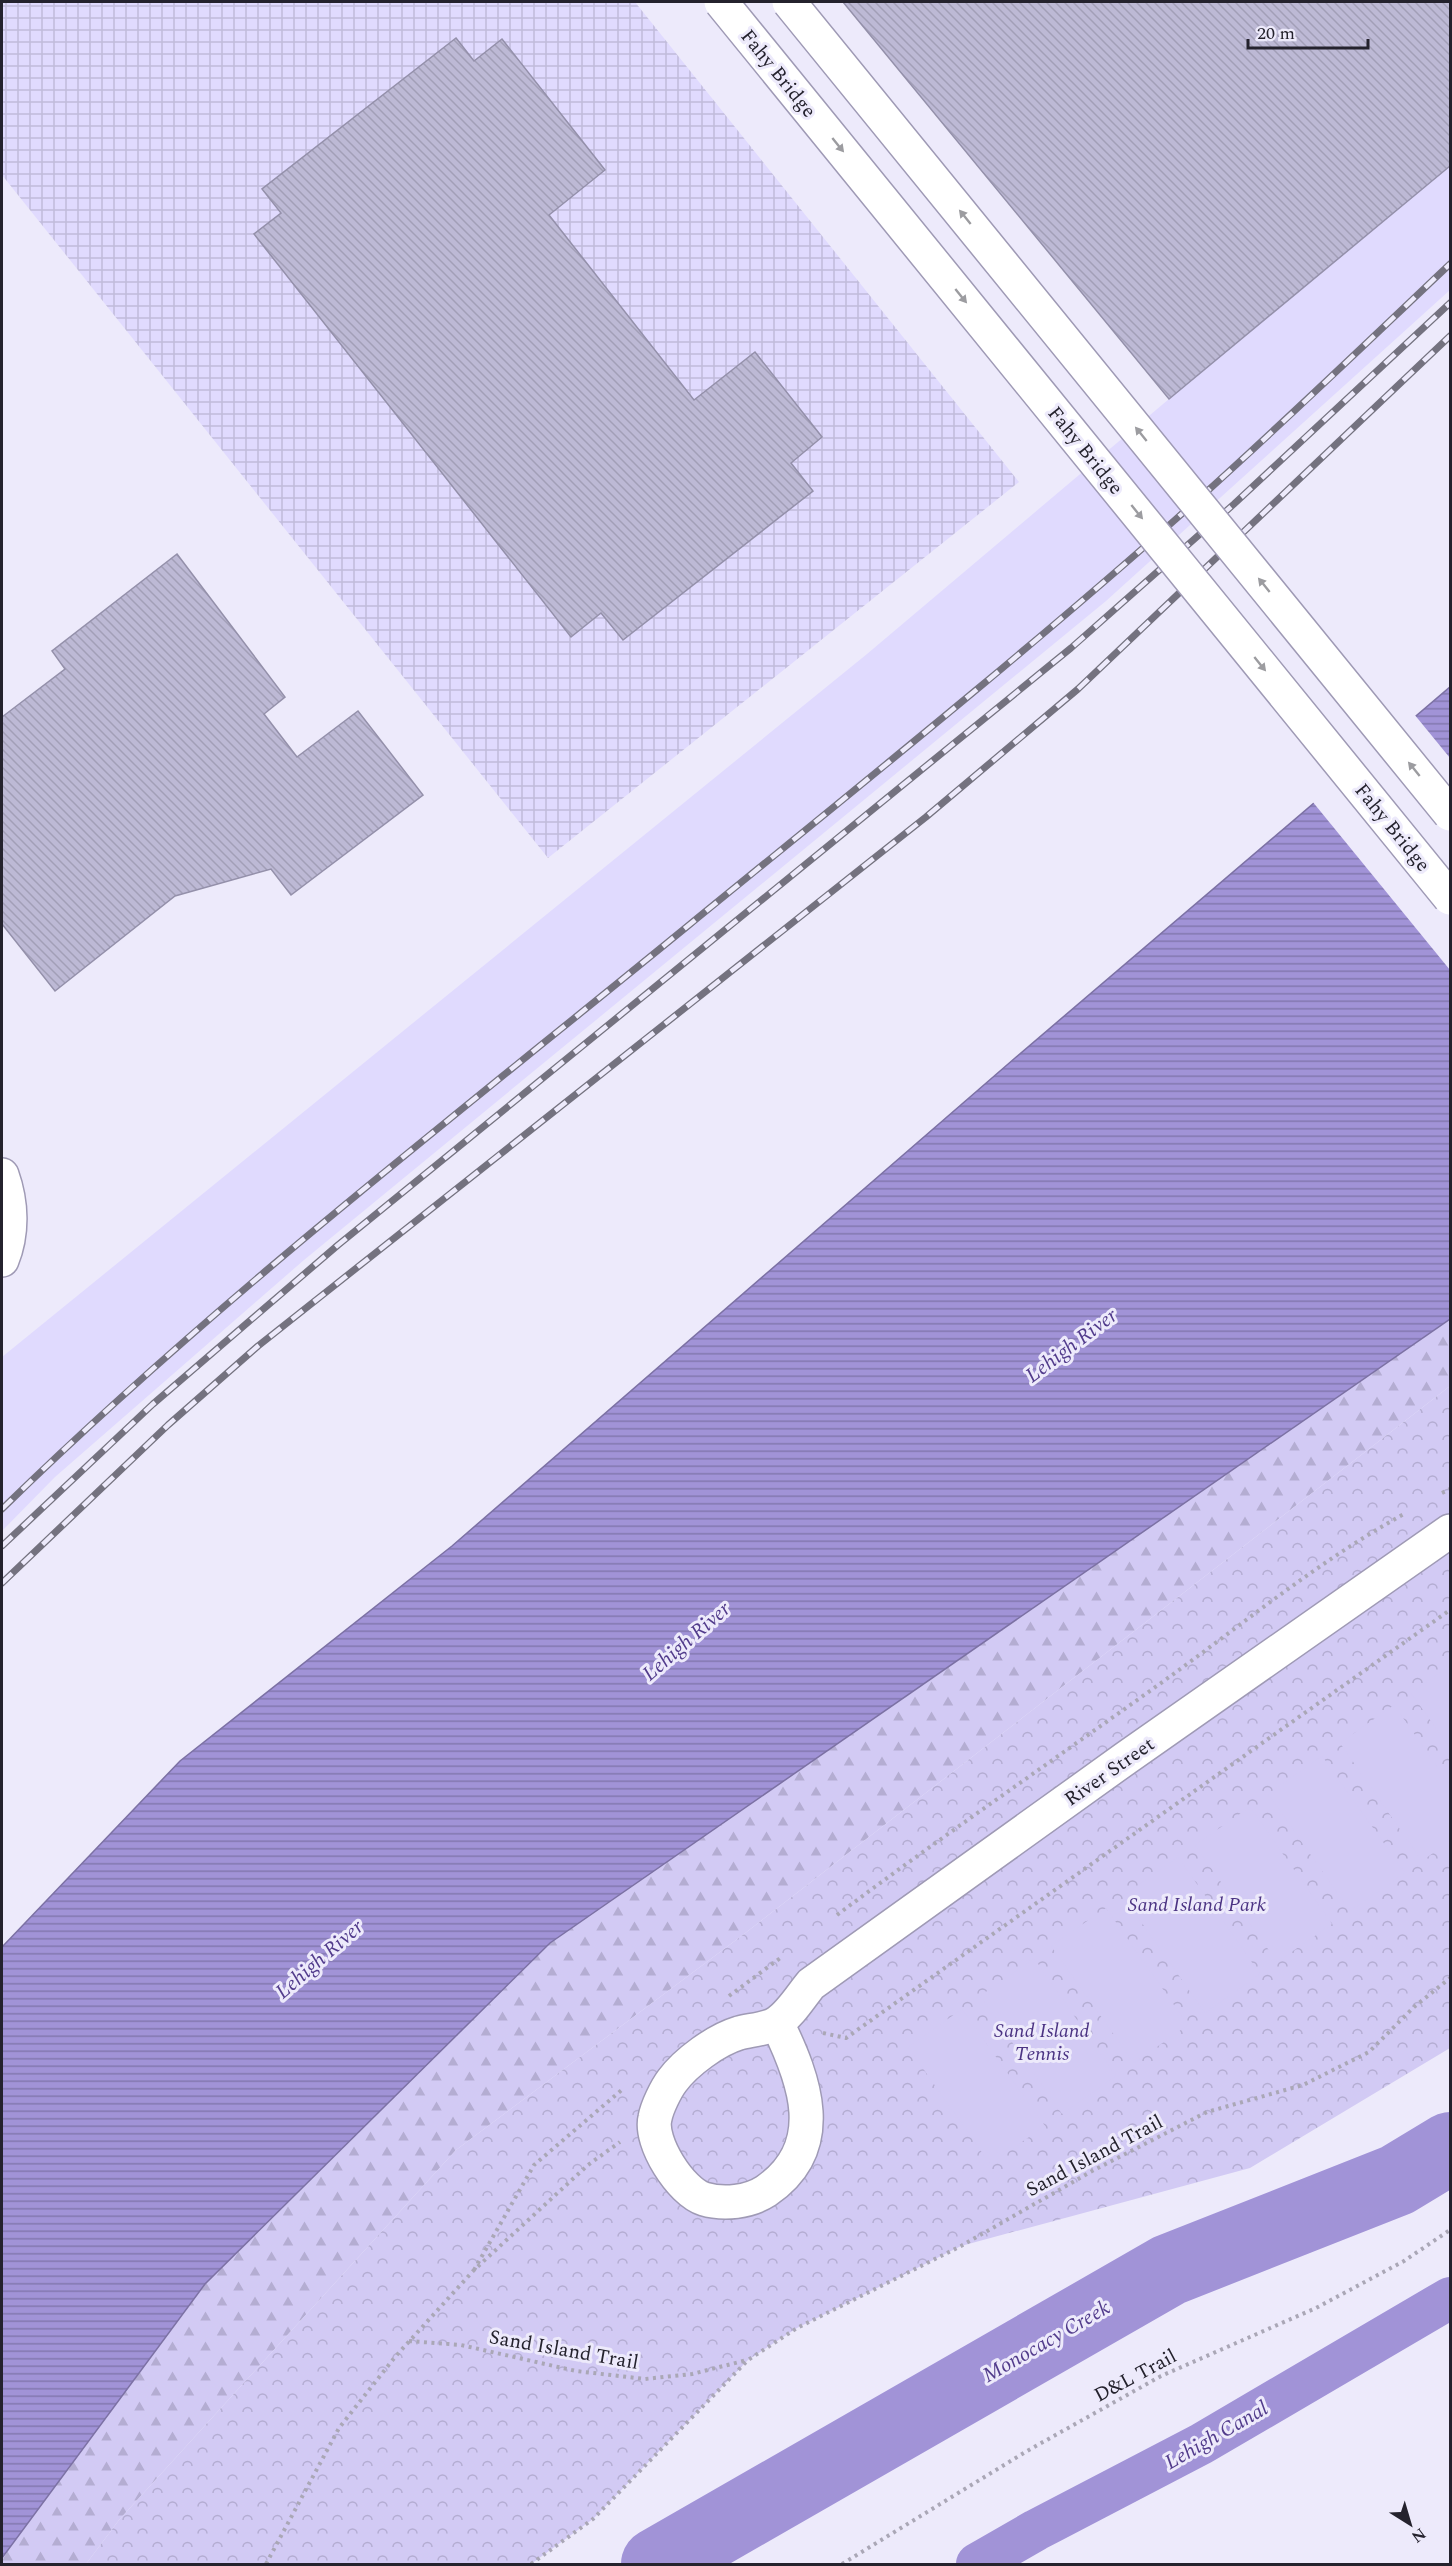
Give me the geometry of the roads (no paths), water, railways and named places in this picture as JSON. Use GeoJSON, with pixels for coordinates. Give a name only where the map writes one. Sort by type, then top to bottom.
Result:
{"type":"FeatureCollection","features":[{"type":"Feature","properties":{"kind":"main road","name":"Fahy Bridge"},"geometry":{"type":"LineString","coordinates":[[721,2],[1450,898]]}},
{"type":"Feature","properties":{"kind":"main road"},"geometry":{"type":"LineString","coordinates":[[789,2],[1450,814]]}},
{"type":"Feature","properties":{"kind":"main road"},"geometry":{"type":"LineString","coordinates":[[2,1175],[6,1188],[6,1245]]}},
{"type":"Feature","properties":{"kind":"main road","name":"River Street"},"geometry":{"type":"LineString","coordinates":[[777,2023],[811,1984],[1126,1758],[1450,1531]]}},
{"type":"Feature","properties":{"kind":"main road"},"geometry":{"type":"LineString","coordinates":[[777,2023],[802,2079],[806,2121],[803,2142],[793,2164],[778,2182],[756,2197],[729,2202],[703,2199],[685,2186],[670,2170],[660,2148],[654,2119],[672,2080],[701,2054],[735,2034],[777,2023]]}},
{"type":"Feature","properties":{"kind":"water","name":"Lehigh River"},"geometry":{"type":"Polygon","coordinates":[[[1450,687],[1450,1319],[550,1943],[205,2284],[2,2558],[2,1947],[180,1761],[452,1546],[1015,1058],[1450,687]]]}},
{"type":"Feature","properties":{"kind":"waterway","name":"Monocacy Creek"},"geometry":{"type":"LineString","coordinates":[[657,2564],[1169,2270],[1397,2180],[1450,2148]]}},
{"type":"Feature","properties":{"kind":"waterway","name":"Lehigh Canal"},"geometry":{"type":"LineString","coordinates":[[977,2564],[1036,2530],[1201,2444],[1450,2298]]}},
{"type":"Feature","properties":{"kind":"railway"},"geometry":{"type":"LineString","coordinates":[[2,1509],[167,1356],[253,1282],[1056,623],[1246,456],[1450,264]]}},
{"type":"Feature","properties":{"kind":"railway"},"geometry":{"type":"LineString","coordinates":[[2,1546],[153,1404],[338,1245],[1071,648],[1234,504],[1450,303]]}},
{"type":"Feature","properties":{"kind":"railway"},"geometry":{"type":"LineString","coordinates":[[2,1583],[168,1425],[258,1346],[926,817],[1078,689],[1450,336]]}},
{"type":"Feature","properties":{"kind":"park label","name":"Sand Island Park"},"geometry":{"type":"Point","coordinates":[1197,1904]}},
{"type":"Feature","properties":{"kind":"park label","name":"Sand Island Tennis"},"geometry":{"type":"Point","coordinates":[1042,2042]}}]}
